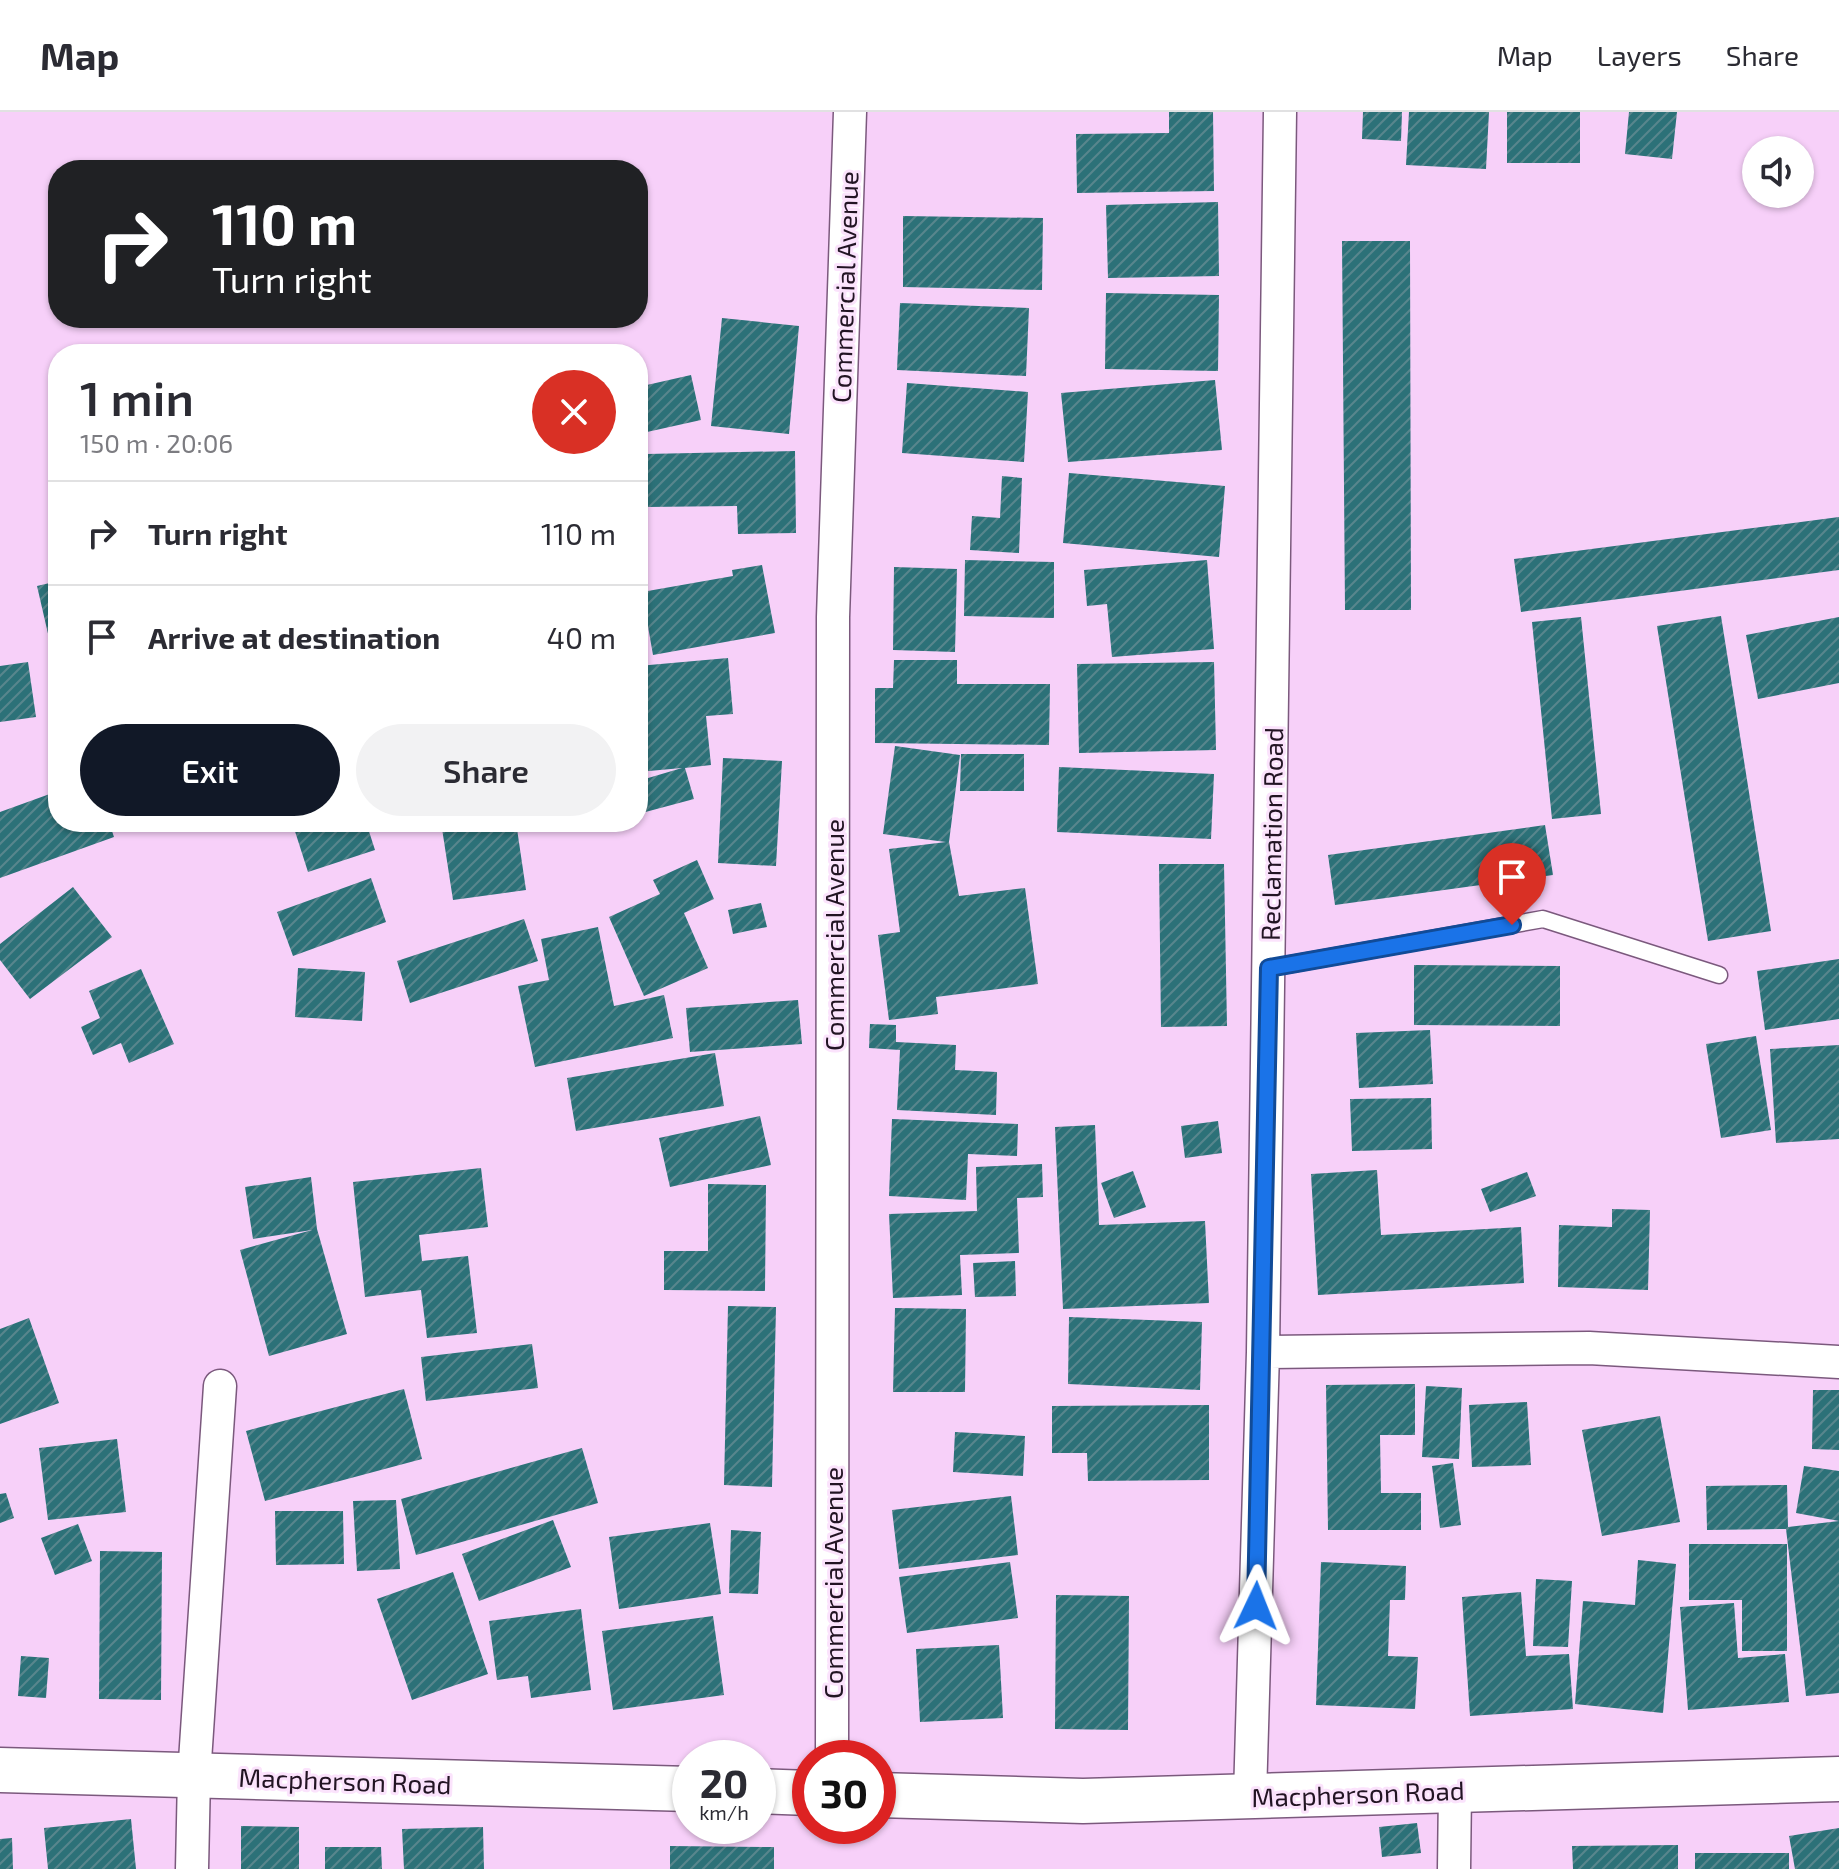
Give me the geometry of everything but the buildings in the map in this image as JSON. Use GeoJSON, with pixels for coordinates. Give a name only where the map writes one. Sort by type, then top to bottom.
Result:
{"type":"FeatureCollection","features":[{"type":"Feature","properties":{"kind":"street","name":"Commercial Avenue"},"geometry":{"type":"LineString","coordinates":[[832,1740],[833,617],[850,112]]}},
{"type":"Feature","properties":{"kind":"street","name":"Reclamation Road"},"geometry":{"type":"LineString","coordinates":[[1250,1796],[1263,1352],[1280,112]]}},
{"type":"Feature","properties":{"kind":"street"},"geometry":{"type":"LineString","coordinates":[[1263,1352],[1589,1348],[1839,1362]]}},
{"type":"Feature","properties":{"kind":"street"},"geometry":{"type":"LineString","coordinates":[[192,1869],[194,1776],[220,1386]]}},
{"type":"Feature","properties":{"kind":"street","name":"Macpherson Road"},"geometry":{"type":"LineString","coordinates":[[0,1770],[672,1789]]}},
{"type":"Feature","properties":{"kind":"street","name":"Macpherson Road"},"geometry":{"type":"LineString","coordinates":[[896,1796],[1083,1801],[1839,1779]]}},
{"type":"Feature","properties":{"kind":"street"},"geometry":{"type":"LineString","coordinates":[[1454,1869],[1455,1790]]}},
{"type":"Feature","properties":{"kind":"lane"},"geometry":{"type":"LineString","coordinates":[[1269,968],[1543,919],[1719,975]]}},
{"type":"Feature","properties":{"kind":"route"},"geometry":{"type":"LineString","coordinates":[[1256,1606],[1269,968],[1512,925]]}}]}
